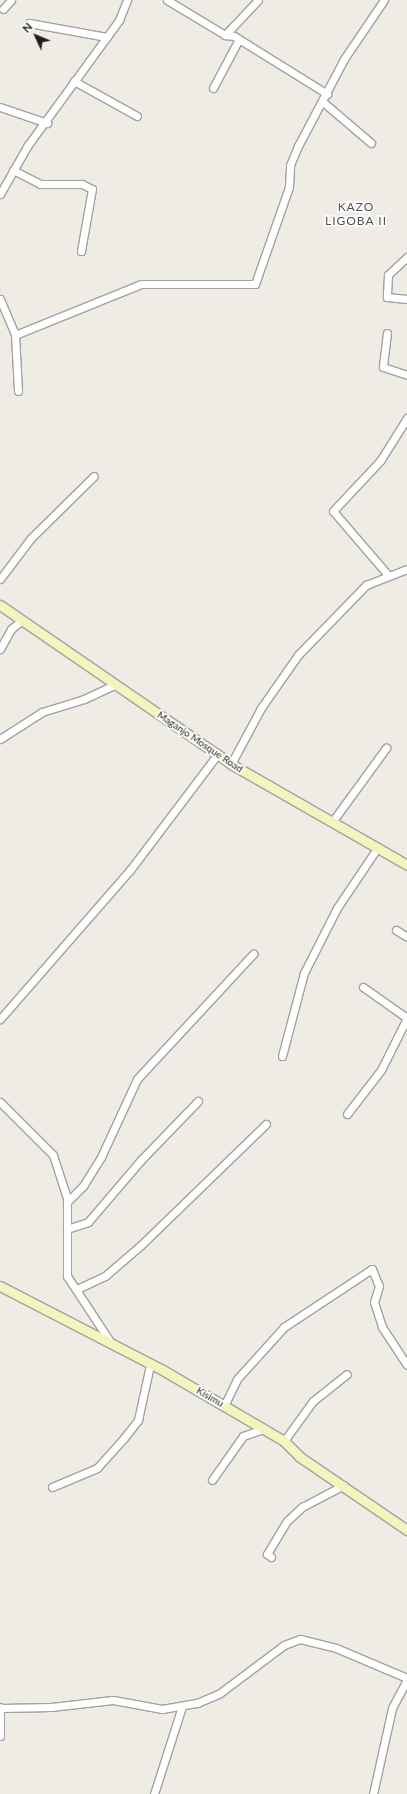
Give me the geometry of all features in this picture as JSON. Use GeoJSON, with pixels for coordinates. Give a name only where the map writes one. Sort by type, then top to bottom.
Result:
{"type":"FeatureCollection","features":[{"type":"Feature","properties":{"kind":"street"},"geometry":{"type":"LineString","coordinates":[[3,9],[11,0]]}},
{"type":"Feature","properties":{"kind":"street"},"geometry":{"type":"LineString","coordinates":[[0,194],[13,170],[74,81],[107,37],[127,0]]}},
{"type":"Feature","properties":{"kind":"street"},"geometry":{"type":"LineString","coordinates":[[167,0],[225,35],[234,36],[238,41],[327,94]]}},
{"type":"Feature","properties":{"kind":"street"},"geometry":{"type":"LineString","coordinates":[[225,35],[258,0]]}},
{"type":"Feature","properties":{"kind":"street"},"geometry":{"type":"LineString","coordinates":[[15,335],[141,284],[255,284],[289,187],[294,156],[344,59],[384,0]]}},
{"type":"Feature","properties":{"kind":"street"},"geometry":{"type":"LineString","coordinates":[[29,23],[107,37]]}},
{"type":"Feature","properties":{"kind":"street"},"geometry":{"type":"LineString","coordinates":[[213,88],[238,41]]}},
{"type":"Feature","properties":{"kind":"street"},"geometry":{"type":"LineString","coordinates":[[74,81],[137,116]]}},
{"type":"Feature","properties":{"kind":"street"},"geometry":{"type":"LineString","coordinates":[[323,102],[370,142]]}},
{"type":"Feature","properties":{"kind":"street"},"geometry":{"type":"LineString","coordinates":[[0,107],[46,123]]}},
{"type":"Feature","properties":{"kind":"street"},"geometry":{"type":"LineString","coordinates":[[13,170],[40,184],[82,184],[92,189],[81,251]]}},
{"type":"Feature","properties":{"kind":"street"},"geometry":{"type":"LineString","coordinates":[[407,257],[388,275],[387,296],[407,300]]}},
{"type":"Feature","properties":{"kind":"street"},"geometry":{"type":"LineString","coordinates":[[0,299],[15,335],[18,390]]}},
{"type":"Feature","properties":{"kind":"street"},"geometry":{"type":"LineString","coordinates":[[387,333],[383,367],[407,375]]}},
{"type":"Feature","properties":{"kind":"street"},"geometry":{"type":"LineString","coordinates":[[388,575],[333,511],[380,461],[407,418]]}},
{"type":"Feature","properties":{"kind":"street"},"geometry":{"type":"LineString","coordinates":[[0,579],[31,538],[94,476]]}},
{"type":"Feature","properties":{"kind":"street"},"geometry":{"type":"LineString","coordinates":[[231,764],[261,708],[298,655],[366,585],[388,575],[407,569]]}},
{"type":"Feature","properties":{"kind":"street","name":"Maganjo Mosque Road"},"geometry":{"type":"LineString","coordinates":[[0,606],[231,764],[407,865]]}},
{"type":"Feature","properties":{"kind":"street"},"geometry":{"type":"LineString","coordinates":[[0,648],[22,620]]}},
{"type":"Feature","properties":{"kind":"street"},"geometry":{"type":"LineString","coordinates":[[0,739],[48,709],[84,699],[116,684]]}},
{"type":"Feature","properties":{"kind":"street"},"geometry":{"type":"LineString","coordinates":[[332,822],[386,748]]}},
{"type":"Feature","properties":{"kind":"street"},"geometry":{"type":"LineString","coordinates":[[0,1020],[130,870],[214,759]]}},
{"type":"Feature","properties":{"kind":"street"},"geometry":{"type":"LineString","coordinates":[[282,1056],[304,973],[337,908],[378,847]]}},
{"type":"Feature","properties":{"kind":"street"},"geometry":{"type":"LineString","coordinates":[[396,930],[407,937]]}},
{"type":"Feature","properties":{"kind":"street"},"geometry":{"type":"LineString","coordinates":[[67,1202],[83,1186],[101,1157],[137,1079],[253,954]]}},
{"type":"Feature","properties":{"kind":"street"},"geometry":{"type":"LineString","coordinates":[[347,1114],[381,1070],[407,1018],[363,987]]}},
{"type":"Feature","properties":{"kind":"street"},"geometry":{"type":"LineString","coordinates":[[67,1229],[88,1222],[141,1160],[198,1101]]}},
{"type":"Feature","properties":{"kind":"street"},"geometry":{"type":"LineString","coordinates":[[0,1102],[53,1155],[67,1202],[67,1276],[77,1289],[109,1341],[118,1349]]}},
{"type":"Feature","properties":{"kind":"street"},"geometry":{"type":"LineString","coordinates":[[77,1289],[104,1276],[141,1246],[266,1124]]}},
{"type":"Feature","properties":{"kind":"street"},"geometry":{"type":"LineString","coordinates":[[224,1406],[237,1379],[284,1327],[372,1269],[379,1286],[374,1302],[382,1327],[407,1365]]}},
{"type":"Feature","properties":{"kind":"street","name":"Kisimu"},"geometry":{"type":"LineString","coordinates":[[0,1286],[150,1365],[284,1441],[300,1457],[344,1484],[407,1530]]}},
{"type":"Feature","properties":{"kind":"street"},"geometry":{"type":"LineString","coordinates":[[52,1487],[96,1468],[124,1438],[138,1420],[150,1365]]}},
{"type":"Feature","properties":{"kind":"street"},"geometry":{"type":"LineString","coordinates":[[284,1441],[313,1401],[347,1374]]}},
{"type":"Feature","properties":{"kind":"street"},"geometry":{"type":"LineString","coordinates":[[212,1480],[243,1436],[263,1429]]}},
{"type":"Feature","properties":{"kind":"street"},"geometry":{"type":"LineString","coordinates":[[271,1557],[267,1554],[287,1521],[302,1507],[344,1484]]}},
{"type":"Feature","properties":{"kind":"street"},"geometry":{"type":"LineString","coordinates":[[0,1736],[1,1707],[51,1707],[113,1700],[162,1709],[182,1706],[220,1693],[284,1645],[300,1639],[336,1648],[407,1679],[404,1692],[392,1708],[373,1794]]}},
{"type":"Feature","properties":{"kind":"street"},"geometry":{"type":"LineString","coordinates":[[154,1794],[182,1706]]}},
{"type":"Feature","properties":{"kind":"district","name":"KAZO LIGOBA II"},"geometry":{"type":"Point","coordinates":[356,214]}}]}
